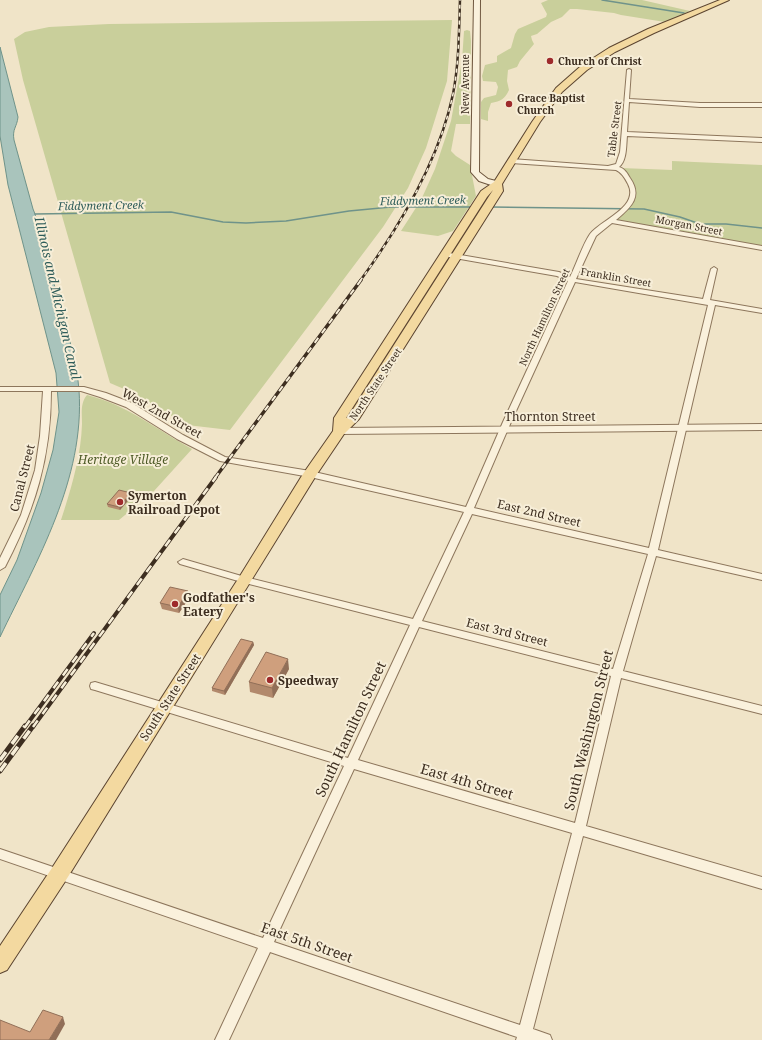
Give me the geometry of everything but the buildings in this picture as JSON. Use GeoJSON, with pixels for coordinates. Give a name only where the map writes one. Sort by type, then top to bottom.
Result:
{"type":"FeatureCollection","features":[{"type":"Feature","properties":{"kind":"main road","name":"New Avenue"},"geometry":{"type":"LineString","coordinates":[[477,0],[475,172],[478,177],[485,181],[500,181]]}},
{"type":"Feature","properties":{"kind":"main road","name":"North State Street"},"geometry":{"type":"LineString","coordinates":[[339,430],[353,419],[495,197],[500,181],[511,161],[554,95],[584,68],[622,44],[726,0]]}},
{"type":"Feature","properties":{"kind":"main road","name":"North State Street"},"geometry":{"type":"LineString","coordinates":[[339,430],[340,418],[444,254],[482,196],[486,191],[500,181]]}},
{"type":"Feature","properties":{"kind":"main road","name":"South State Street"},"geometry":{"type":"LineString","coordinates":[[0,963],[59,874],[339,430]]}},
{"type":"Feature","properties":{"kind":"street","name":"Table Street"},"geometry":{"type":"LineString","coordinates":[[615,218],[633,197],[633,189],[623,172],[615,167],[619,166],[623,152],[629,70]]}},
{"type":"Feature","properties":{"kind":"street"},"geometry":{"type":"LineString","coordinates":[[627,100],[700,104],[762,105]]}},
{"type":"Feature","properties":{"kind":"street"},"geometry":{"type":"LineString","coordinates":[[625,134],[762,140]]}},
{"type":"Feature","properties":{"kind":"street"},"geometry":{"type":"LineString","coordinates":[[511,161],[608,168],[615,167]]}},
{"type":"Feature","properties":{"kind":"street","name":"Morgan Street"},"geometry":{"type":"LineString","coordinates":[[615,218],[762,248]]}},
{"type":"Feature","properties":{"kind":"street","name":"North Hamilton Street"},"geometry":{"type":"LineString","coordinates":[[504,429],[593,235],[615,218]]}},
{"type":"Feature","properties":{"kind":"street","name":"Franklin Street"},"geometry":{"type":"LineString","coordinates":[[444,254],[559,274],[572,280],[762,311]]}},
{"type":"Feature","properties":{"kind":"street","name":"South Washington Street"},"geometry":{"type":"LineString","coordinates":[[524,1037],[617,673],[653,552],[709,303],[714,269]]}},
{"type":"Feature","properties":{"kind":"street","name":"West 2nd Street"},"geometry":{"type":"LineString","coordinates":[[0,389],[81,390],[103,395],[129,405],[180,437],[224,459],[310,474]]}},
{"type":"Feature","properties":{"kind":"street","name":"Canal Street"},"geometry":{"type":"LineString","coordinates":[[0,567],[26,514],[36,479],[45,434],[47,389]]}},
{"type":"Feature","properties":{"kind":"street","name":"Thornton Street"},"geometry":{"type":"LineString","coordinates":[[339,430],[762,427]]}},
{"type":"Feature","properties":{"kind":"street","name":"South Hamilton Street"},"geometry":{"type":"LineString","coordinates":[[222,1040],[469,510],[504,429]]}},
{"type":"Feature","properties":{"kind":"street","name":"East 2nd Street"},"geometry":{"type":"LineString","coordinates":[[310,474],[762,576]]}},
{"type":"Feature","properties":{"kind":"street","name":"East 3rd Street"},"geometry":{"type":"LineString","coordinates":[[183,562],[245,580],[762,710]]}},
{"type":"Feature","properties":{"kind":"street","name":"East 4th Street"},"geometry":{"type":"LineString","coordinates":[[95,686],[351,763],[762,883]]}},
{"type":"Feature","properties":{"kind":"street","name":"East 5th Street"},"geometry":{"type":"LineString","coordinates":[[0,854],[266,945],[524,1037],[545,1040]]}},
{"type":"Feature","properties":{"kind":"green space"},"geometry":{"type":"Polygon","coordinates":[[[548,0],[642,0],[690,11],[665,22],[614,13],[570,9],[562,17],[551,22],[537,34],[531,36],[534,44],[517,67],[508,70],[507,81],[509,90],[506,96],[491,103],[488,112],[488,121],[481,119],[481,102],[484,98],[496,95],[498,87],[496,82],[483,81],[482,76],[485,65],[497,62],[497,56],[511,48],[518,29],[546,17],[547,14],[541,3],[548,0]]]}},
{"type":"Feature","properties":{"kind":"green space"},"geometry":{"type":"Polygon","coordinates":[[[452,20],[447,81],[426,148],[408,188],[383,227],[230,430],[187,425],[131,392],[110,383],[23,80],[14,39],[25,32],[49,27],[109,24],[452,20]]]}},
{"type":"Feature","properties":{"kind":"green space"},"geometry":{"type":"Polygon","coordinates":[[[464,31],[470,31],[471,41],[470,124],[456,124],[451,151],[470,165],[476,196],[453,231],[438,236],[401,231],[421,200],[435,169],[451,121],[462,61],[464,31]]]}},
{"type":"Feature","properties":{"kind":"green space"},"geometry":{"type":"Polygon","coordinates":[[[672,161],[762,165],[762,248],[617,221],[632,202],[636,192],[631,179],[621,168],[672,170],[672,161]]]}},
{"type":"Feature","properties":{"kind":"green space","name":"Heritage Village"},"geometry":{"type":"Polygon","coordinates":[[[87,395],[101,399],[128,411],[192,449],[154,491],[119,520],[61,520],[78,461],[82,424],[82,405],[87,395]]]}},
{"type":"Feature","properties":{"kind":"water","name":"Illinois and Michigan Canal"},"geometry":{"type":"Polygon","coordinates":[[[0,47],[18,117],[14,140],[70,341],[79,390],[79,423],[74,455],[56,518],[0,637],[0,595],[17,560],[41,493],[53,450],[59,412],[56,373],[8,185],[0,136],[0,47]]]}},
{"type":"Feature","properties":{"kind":"waterway"},"geometry":{"type":"LineString","coordinates":[[602,0],[684,13]]}},
{"type":"Feature","properties":{"kind":"waterway","name":"Fiddyment Creek"},"geometry":{"type":"LineString","coordinates":[[35,214],[171,212],[223,222],[246,223],[286,221],[349,211],[391,207],[474,207]]}},
{"type":"Feature","properties":{"kind":"waterway","name":"Fiddyment Creek"},"geometry":{"type":"LineString","coordinates":[[491,207],[644,209],[680,217],[700,224],[726,224],[762,228]]}},
{"type":"Feature","properties":{"kind":"railway"},"geometry":{"type":"LineString","coordinates":[[360,281],[389,238],[416,192],[428,168],[447,119],[455,82],[460,0]]}},
{"type":"Feature","properties":{"kind":"railway"},"geometry":{"type":"LineString","coordinates":[[215,478],[361,280]]}},
{"type":"Feature","properties":{"kind":"railway"},"geometry":{"type":"LineString","coordinates":[[33,727],[216,477]]}},
{"type":"Feature","properties":{"kind":"railway"},"geometry":{"type":"LineString","coordinates":[[25,727],[94,633]]}},
{"type":"Feature","properties":{"kind":"railway"},"geometry":{"type":"LineString","coordinates":[[0,760],[25,726]]}},
{"type":"Feature","properties":{"kind":"railway"},"geometry":{"type":"LineString","coordinates":[[0,771],[33,726]]}},
{"type":"Feature","properties":{"kind":"place","name":"Church of Christ"},"geometry":{"type":"Point","coordinates":[550,61]}},
{"type":"Feature","properties":{"kind":"place","name":"Grace Baptist Church"},"geometry":{"type":"Point","coordinates":[509,104]}},
{"type":"Feature","properties":{"kind":"place","name":"Symerton Railroad Depot"},"geometry":{"type":"Point","coordinates":[120,502]}},
{"type":"Feature","properties":{"kind":"place","name":"Godfather's Eatery"},"geometry":{"type":"Point","coordinates":[175,604]}},
{"type":"Feature","properties":{"kind":"place","name":"Speedway"},"geometry":{"type":"Point","coordinates":[270,680]}}]}
